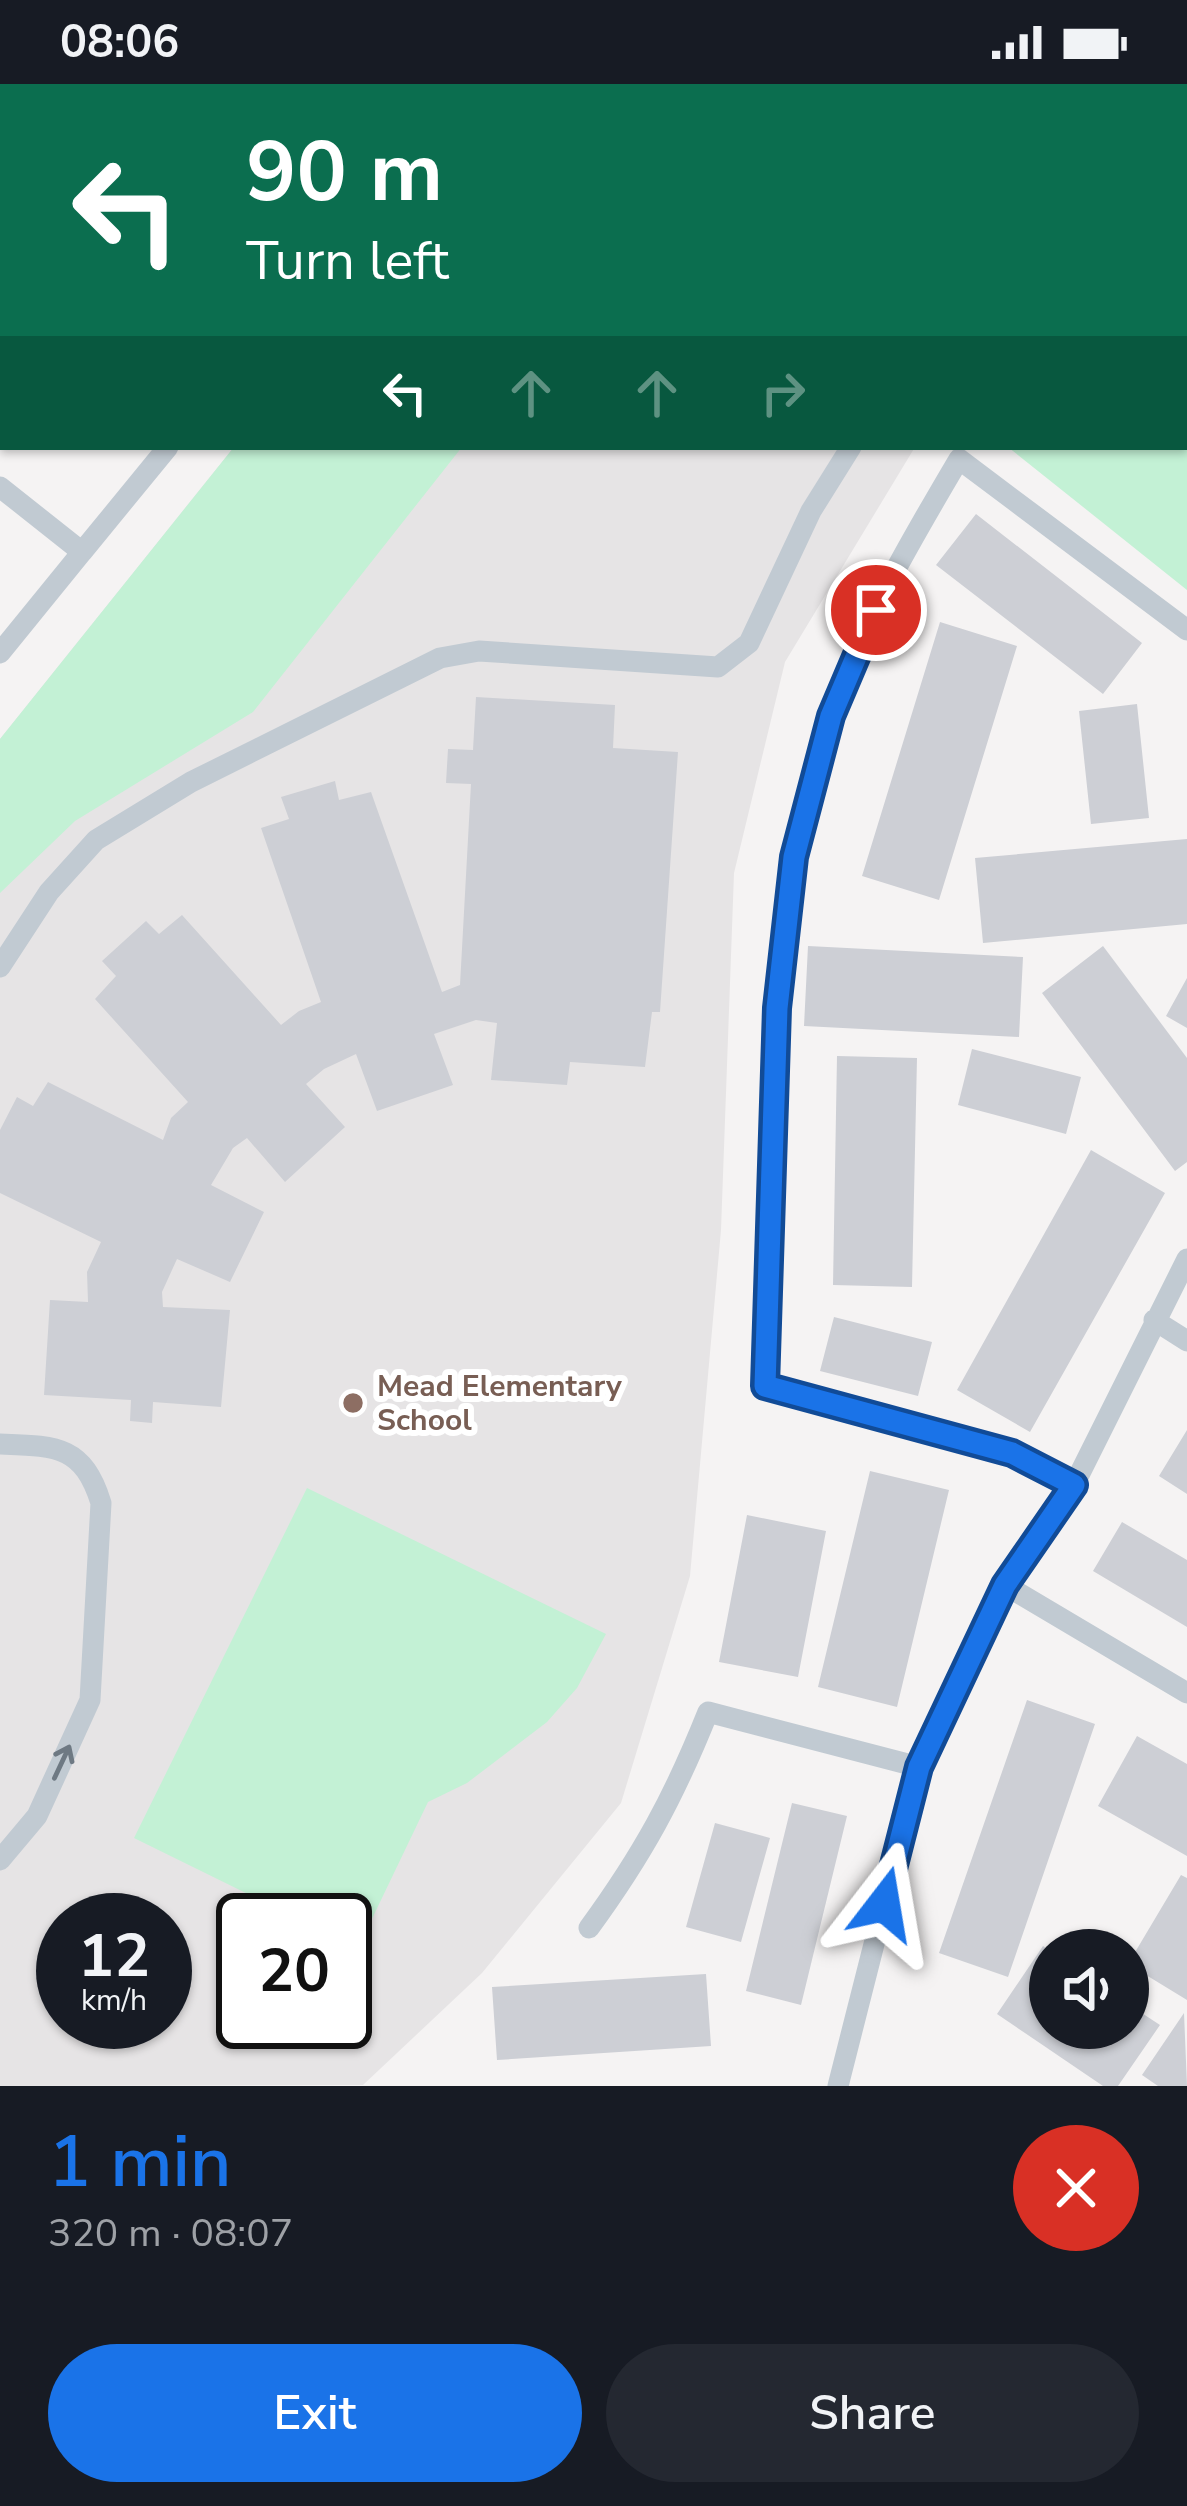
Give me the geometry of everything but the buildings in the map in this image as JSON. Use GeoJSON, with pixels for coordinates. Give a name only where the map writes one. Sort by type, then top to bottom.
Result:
{"type":"FeatureCollection","features":[{"type":"Feature","properties":{"kind":"lane"},"geometry":{"type":"LineString","coordinates":[[0,652],[166,450]]}},
{"type":"Feature","properties":{"kind":"lane"},"geometry":{"type":"LineString","coordinates":[[0,967],[49,892],[96,840],[191,782],[440,658],[478,651],[718,668],[749,643],[820,494],[848,450]]}},
{"type":"Feature","properties":{"kind":"lane"},"geometry":{"type":"LineString","coordinates":[[1074,1485],[1012,1453],[765,1386],[777,1008],[794,857],[839,696],[891,574],[959,459],[1187,630]]}},
{"type":"Feature","properties":{"kind":"lane"},"geometry":{"type":"LineString","coordinates":[[2,492],[82,552]]}},
{"type":"Feature","properties":{"kind":"lane"},"geometry":{"type":"LineString","coordinates":[[838,2086],[919,1767],[1005,1585],[1074,1485],[1187,1259]]}},
{"type":"Feature","properties":{"kind":"lane"},"geometry":{"type":"LineString","coordinates":[[1154,1320],[1187,1341]]}},
{"type":"Feature","properties":{"kind":"lane"},"geometry":{"type":"LineString","coordinates":[[0,1860],[38,1816],[91,1700],[101,1503],[91,1472],[75,1456],[55,1448],[1,1444]]}},
{"type":"Feature","properties":{"kind":"lane"},"geometry":{"type":"LineString","coordinates":[[1005,1585],[1187,1693]]}},
{"type":"Feature","properties":{"kind":"lane"},"geometry":{"type":"LineString","coordinates":[[589,1928],[640,1858],[671,1803],[708,1712],[919,1767]]}},
{"type":"Feature","properties":{"kind":"shaded area","name":"Mead Elementary School"},"geometry":{"type":"Polygon","coordinates":[[[232,450],[913,450],[785,662],[734,873],[721,1230],[690,1576],[621,1803],[482,1973],[363,2085],[0,2086],[0,739],[232,450]]]}},
{"type":"Feature","properties":{"kind":"green space"},"geometry":{"type":"Polygon","coordinates":[[[232,450],[460,450],[253,712],[75,821],[0,893],[0,739],[232,450]]]}},
{"type":"Feature","properties":{"kind":"green space"},"geometry":{"type":"Polygon","coordinates":[[[1012,450],[1187,450],[1187,590],[1012,450]]]}},
{"type":"Feature","properties":{"kind":"green space"},"geometry":{"type":"Polygon","coordinates":[[[307,1488],[606,1634],[577,1688],[547,1722],[467,1783],[428,1802],[372,1919],[372,1893],[246,1893],[134,1838],[307,1488]]]}},
{"type":"Feature","properties":{"kind":"place","name":"Mead Elementary School"},"geometry":{"type":"Point","coordinates":[353,1403]}},
{"type":"Feature","properties":{"kind":"route"},"geometry":{"type":"LineString","coordinates":[[876,610],[831,716],[794,857],[777,1008],[765,1386],[1012,1453],[1074,1485],[1005,1585],[919,1767],[884,1904]]}}]}
